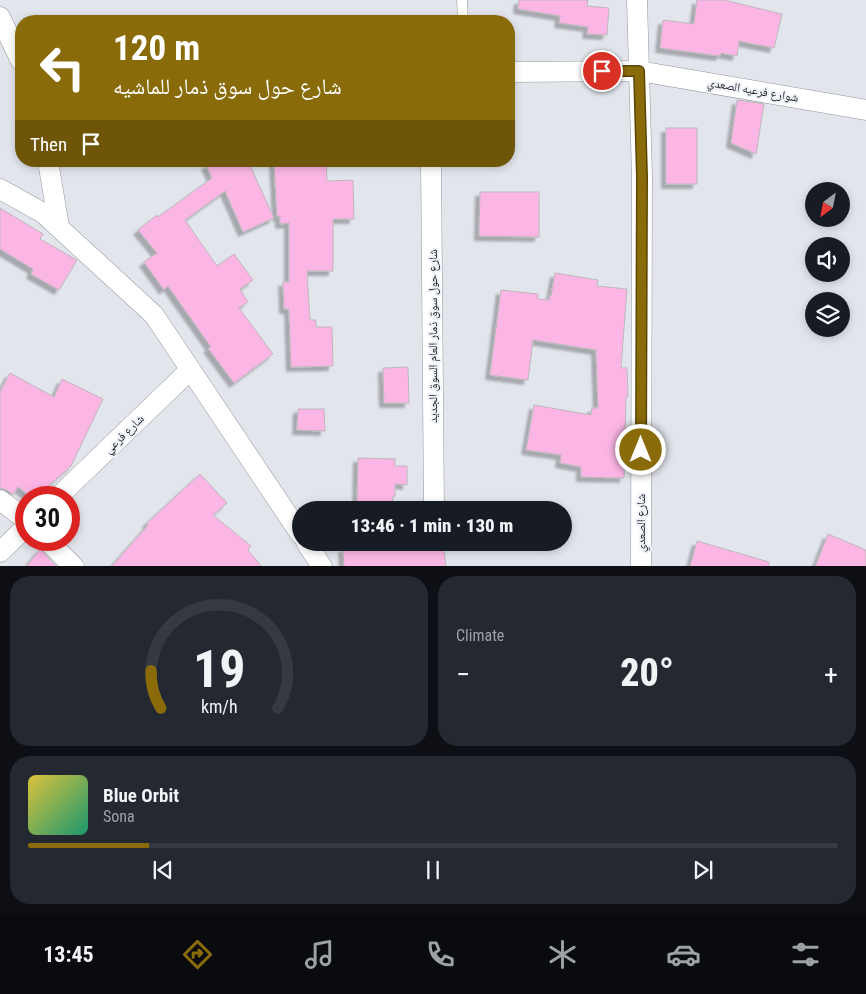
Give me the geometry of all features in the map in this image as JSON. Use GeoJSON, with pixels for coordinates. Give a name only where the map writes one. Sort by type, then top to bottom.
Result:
{"type":"FeatureCollection","features":[{"type":"Feature","properties":{"kind":"street","name":"شارع الصعدي"},"geometry":{"type":"LineString","coordinates":[[637,0],[642,177],[641,566]]}},
{"type":"Feature","properties":{"kind":"street"},"geometry":{"type":"LineString","coordinates":[[0,17],[15,48]]}},
{"type":"Feature","properties":{"kind":"street","name":"شوارع فرعيه الصعدي"},"geometry":{"type":"LineString","coordinates":[[515,72],[639,71],[866,110]]}},
{"type":"Feature","properties":{"kind":"street"},"geometry":{"type":"LineString","coordinates":[[49,167],[59,227]]}},
{"type":"Feature","properties":{"kind":"street","name":"شارع حول سوق ذمار العام السوق الجديد"},"geometry":{"type":"LineString","coordinates":[[431,167],[434,501]]}},
{"type":"Feature","properties":{"kind":"street"},"geometry":{"type":"LineString","coordinates":[[0,189],[43,212],[154,315],[292,522]]}},
{"type":"Feature","properties":{"kind":"street","name":"شارع فرعي"},"geometry":{"type":"LineString","coordinates":[[69,486],[190,370]]}},
{"type":"Feature","properties":{"kind":"street"},"geometry":{"type":"LineString","coordinates":[[0,500],[15,512]]}},
{"type":"Feature","properties":{"kind":"street"},"geometry":{"type":"LineString","coordinates":[[0,552],[15,538]]}},
{"type":"Feature","properties":{"kind":"street"},"geometry":{"type":"LineString","coordinates":[[58,551],[74,566]]}},
{"type":"Feature","properties":{"kind":"street"},"geometry":{"type":"LineString","coordinates":[[312,551],[322,566]]}},
{"type":"Feature","properties":{"kind":"lane"},"geometry":{"type":"LineString","coordinates":[[462,0],[463,15]]}},
{"type":"Feature","properties":{"kind":"building"},"geometry":{"type":"Polygon","coordinates":[[[519,0],[588,0],[587,6],[609,8],[607,35],[587,34],[588,27],[559,23],[560,16],[518,9],[519,0]]]}},
{"type":"Feature","properties":{"kind":"building"},"geometry":{"type":"Polygon","coordinates":[[[697,0],[724,0],[782,14],[774,48],[739,41],[737,56],[721,53],[720,56],[660,48],[663,20],[694,24],[697,0]]]}},
{"type":"Feature","properties":{"kind":"building"},"geometry":{"type":"Polygon","coordinates":[[[737,100],[764,104],[756,154],[731,143],[737,100]]]}},
{"type":"Feature","properties":{"kind":"building"},"geometry":{"type":"Polygon","coordinates":[[[666,128],[697,128],[697,184],[666,184],[666,128]]]}},
{"type":"Feature","properties":{"kind":"building"},"geometry":{"type":"Polygon","coordinates":[[[207,167],[251,167],[274,218],[243,232],[225,191],[185,220],[217,266],[234,254],[253,280],[240,289],[248,302],[239,308],[273,354],[234,383],[208,348],[211,347],[168,286],[164,290],[144,262],[157,253],[138,230],[212,178],[207,167]]]}},
{"type":"Feature","properties":{"kind":"building"},"geometry":{"type":"Polygon","coordinates":[[[274,167],[326,167],[327,181],[353,180],[354,219],[333,219],[333,271],[307,271],[310,320],[316,320],[316,327],[332,327],[333,366],[291,367],[289,309],[284,309],[283,282],[289,282],[289,223],[280,224],[280,216],[277,217],[274,167]]]}},
{"type":"Feature","properties":{"kind":"building"},"geometry":{"type":"Polygon","coordinates":[[[480,192],[539,192],[539,237],[479,236],[480,192]]]}},
{"type":"Feature","properties":{"kind":"building"},"geometry":{"type":"Polygon","coordinates":[[[0,208],[43,234],[40,239],[77,260],[59,290],[31,274],[33,269],[0,249],[0,208]]]}},
{"type":"Feature","properties":{"kind":"building"},"geometry":{"type":"Polygon","coordinates":[[[555,273],[598,280],[597,286],[627,289],[621,368],[627,368],[628,397],[626,397],[624,478],[581,477],[581,467],[560,463],[561,455],[526,450],[534,405],[591,415],[592,408],[598,408],[596,350],[533,340],[528,380],[490,375],[501,290],[538,294],[538,299],[549,300],[555,273]]]}},
{"type":"Feature","properties":{"kind":"building"},"geometry":{"type":"Polygon","coordinates":[[[408,367],[409,403],[384,403],[383,368],[408,367]]]}},
{"type":"Feature","properties":{"kind":"building"},"geometry":{"type":"Polygon","coordinates":[[[10,373],[54,397],[62,379],[103,399],[71,466],[48,486],[15,486],[13,495],[7,490],[0,488],[0,392],[10,373]]]}},
{"type":"Feature","properties":{"kind":"building"},"geometry":{"type":"Polygon","coordinates":[[[298,409],[324,409],[325,431],[297,430],[298,409]]]}},
{"type":"Feature","properties":{"kind":"building"},"geometry":{"type":"Polygon","coordinates":[[[358,458],[395,459],[395,466],[407,466],[407,485],[395,484],[395,496],[393,496],[393,501],[357,501],[358,458]]]}},
{"type":"Feature","properties":{"kind":"building"},"geometry":{"type":"Polygon","coordinates":[[[200,474],[227,503],[213,515],[251,546],[248,550],[261,566],[112,566],[148,525],[147,523],[200,474]]]}},
{"type":"Feature","properties":{"kind":"building"},"geometry":{"type":"Polygon","coordinates":[[[828,534],[866,550],[866,566],[815,566],[828,534]]]}},
{"type":"Feature","properties":{"kind":"building"},"geometry":{"type":"Polygon","coordinates":[[[697,541],[769,562],[769,566],[690,566],[697,541]]]}},
{"type":"Feature","properties":{"kind":"building"},"geometry":{"type":"Polygon","coordinates":[[[38,551],[42,551],[56,566],[27,566],[38,551]]]}},
{"type":"Feature","properties":{"kind":"building"},"geometry":{"type":"Polygon","coordinates":[[[343,551],[444,551],[446,566],[344,566],[343,551]]]}},
{"type":"Feature","properties":{"kind":"route"},"geometry":{"type":"LineString","coordinates":[[602,71],[639,71],[642,177],[641,450]]}}]}
